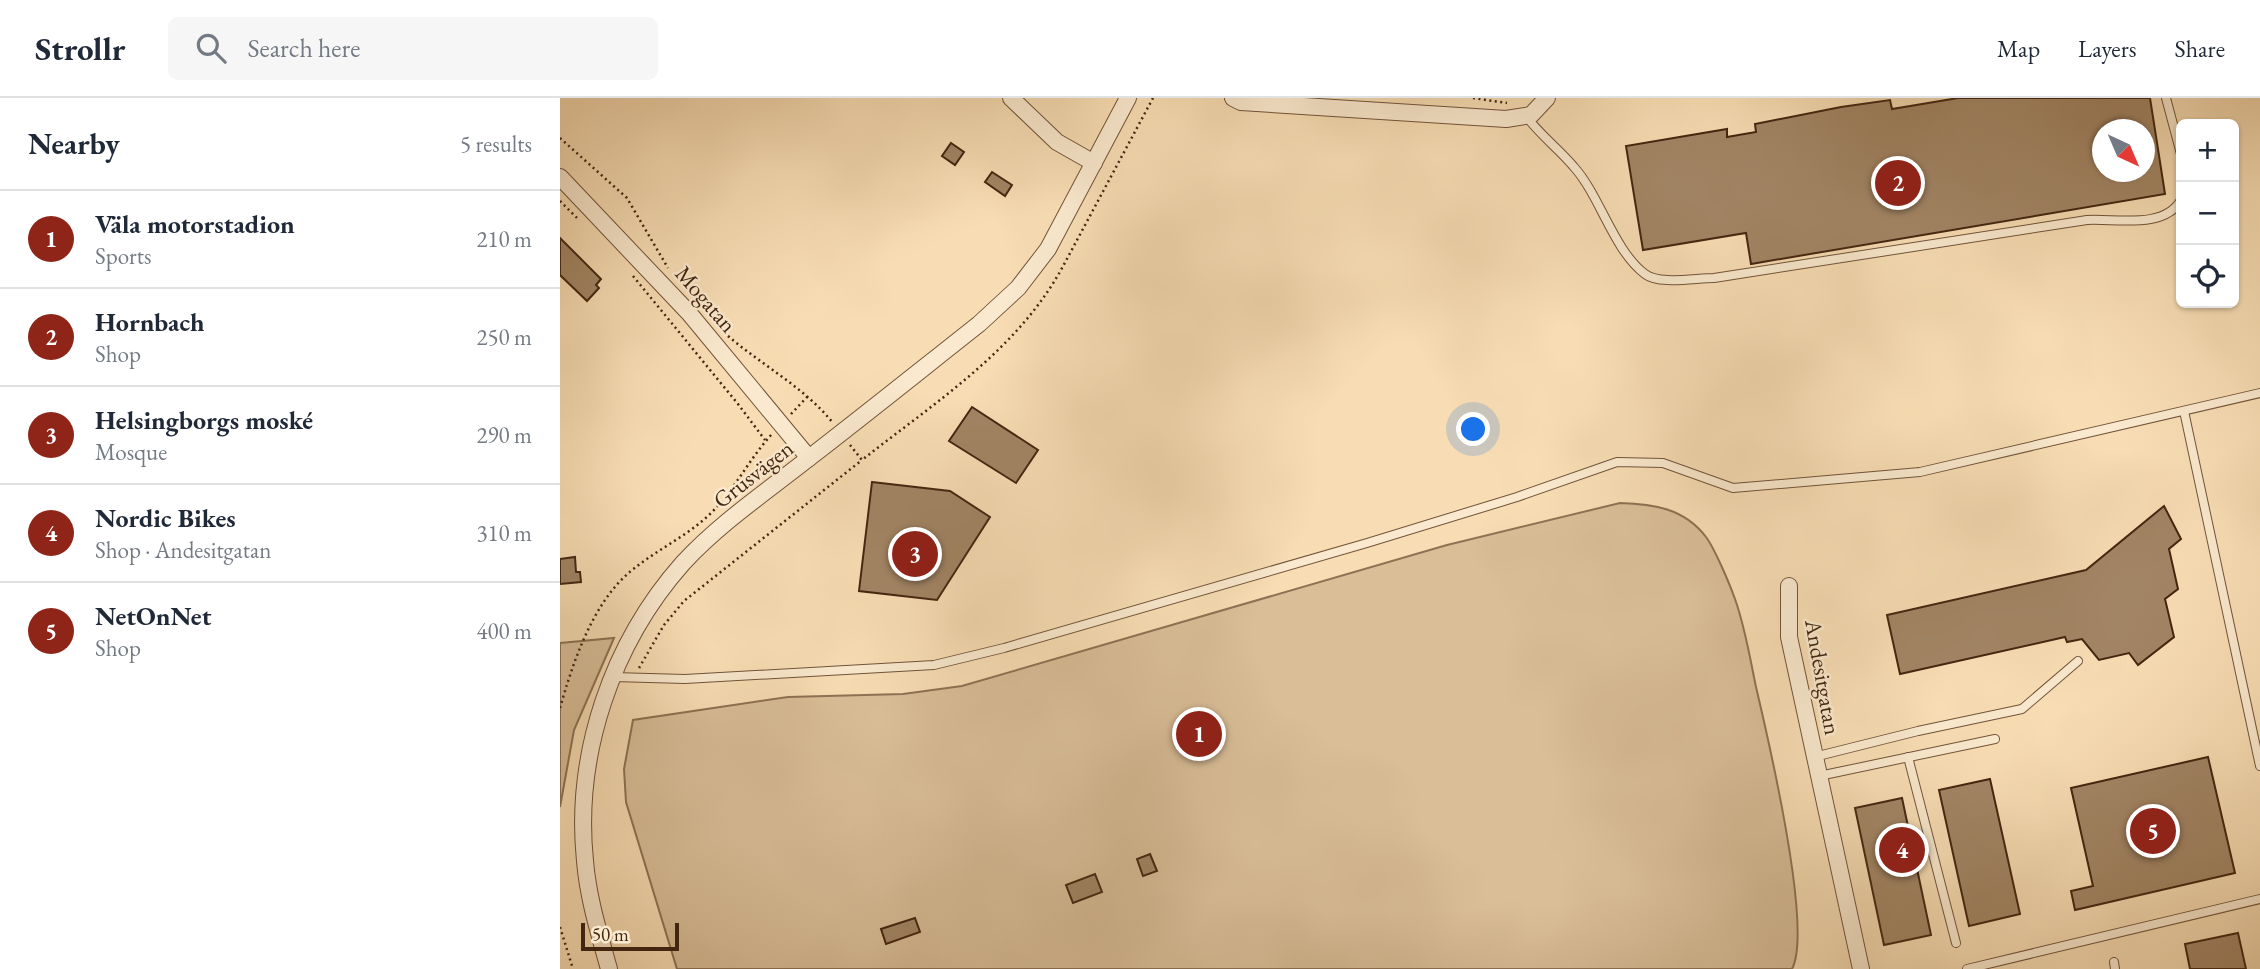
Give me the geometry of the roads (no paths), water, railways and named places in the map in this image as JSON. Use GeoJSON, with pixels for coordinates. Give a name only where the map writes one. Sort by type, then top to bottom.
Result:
{"type":"FeatureCollection","features":[{"type":"Feature","properties":{"kind":"street"},"geometry":{"type":"LineString","coordinates":[[1011,98],[1058,142],[1094,163]]}},
{"type":"Feature","properties":{"kind":"street","name":"Grusvägen"},"geometry":{"type":"LineString","coordinates":[[609,969],[589,894],[583,826],[584,797],[591,747],[612,677],[632,636],[684,562],[744,508],[979,324],[1018,288],[1048,249],[1128,98]]}},
{"type":"Feature","properties":{"kind":"street"},"geometry":{"type":"LineString","coordinates":[[1233,98],[1241,102],[1506,119],[1531,115],[1547,98]]}},
{"type":"Feature","properties":{"kind":"street","name":"Mogatan"},"geometry":{"type":"LineString","coordinates":[[560,177],[690,313],[809,458]]}},
{"type":"Feature","properties":{"kind":"street","name":"Andesitgatan"},"geometry":{"type":"LineString","coordinates":[[1789,586],[1789,636],[1861,969]]}},
{"type":"Feature","properties":{"kind":"lane"},"geometry":{"type":"LineString","coordinates":[[2166,98],[2176,136]]}},
{"type":"Feature","properties":{"kind":"lane"},"geometry":{"type":"LineString","coordinates":[[1526,116],[1539,133],[1575,167],[1628,255],[1646,275],[1661,281],[1714,278],[2087,220],[2147,220],[2176,207]]}},
{"type":"Feature","properties":{"kind":"lane"},"geometry":{"type":"LineString","coordinates":[[612,677],[685,679],[934,665],[1004,648],[1367,544],[1617,462],[1663,463],[1733,488],[1920,472],[2260,393]]}},
{"type":"Feature","properties":{"kind":"lane"},"geometry":{"type":"LineString","coordinates":[[2184,411],[2260,766]]}},
{"type":"Feature","properties":{"kind":"lane"},"geometry":{"type":"LineString","coordinates":[[1814,757],[2022,709],[2078,661]]}},
{"type":"Feature","properties":{"kind":"lane"},"geometry":{"type":"LineString","coordinates":[[1819,776],[1995,738]]}},
{"type":"Feature","properties":{"kind":"lane"},"geometry":{"type":"LineString","coordinates":[[1908,757],[1955,943]]}},
{"type":"Feature","properties":{"kind":"lane"},"geometry":{"type":"LineString","coordinates":[[1967,969],[2260,899]]}},
{"type":"Feature","properties":{"kind":"place","name":"Hornbach"},"geometry":{"type":"Point","coordinates":[1898,183]}},
{"type":"Feature","properties":{"kind":"place","name":"Helsingborgs moské"},"geometry":{"type":"Point","coordinates":[915,554]}},
{"type":"Feature","properties":{"kind":"place","name":"Väla motorstadion"},"geometry":{"type":"Point","coordinates":[1199,734]}},
{"type":"Feature","properties":{"kind":"place","name":"NetOnNet"},"geometry":{"type":"Point","coordinates":[2153,831]}},
{"type":"Feature","properties":{"kind":"place","name":"Nordic Bikes"},"geometry":{"type":"Point","coordinates":[1902,850]}}]}
